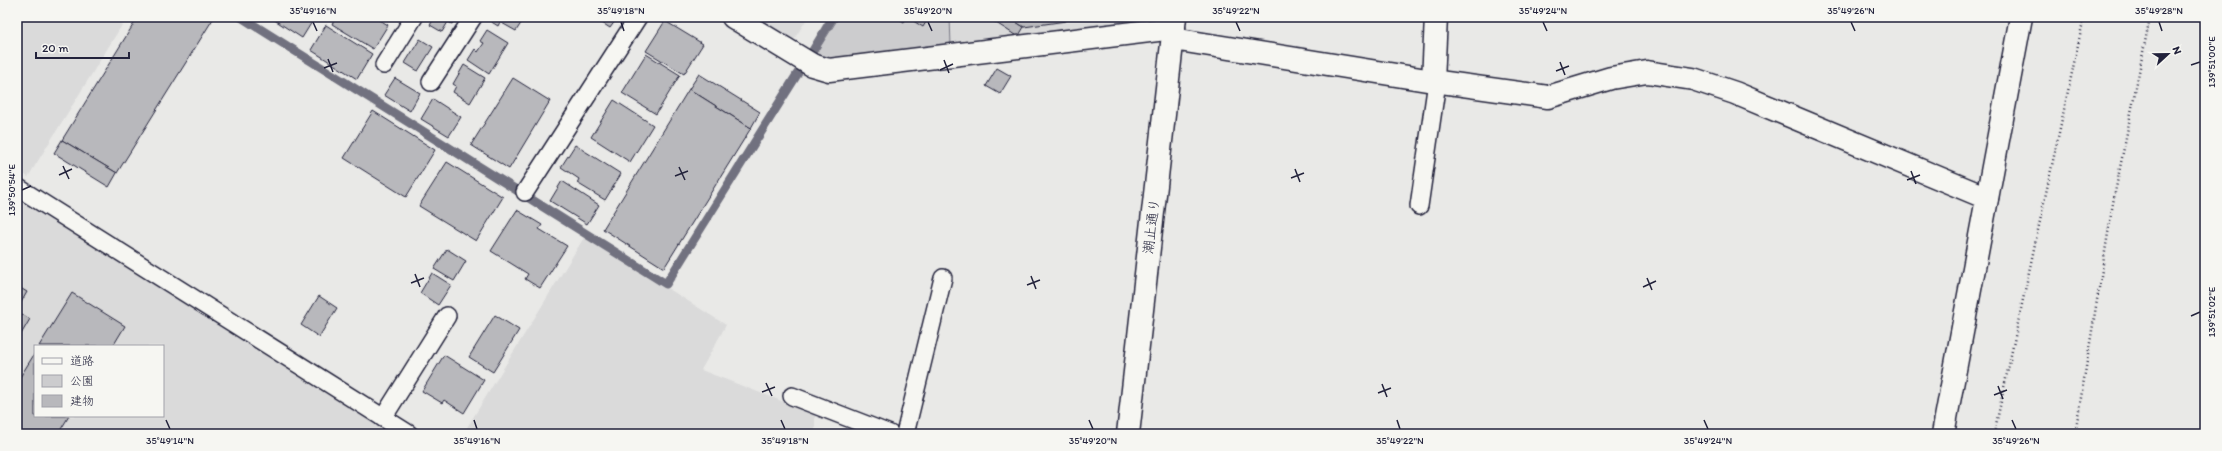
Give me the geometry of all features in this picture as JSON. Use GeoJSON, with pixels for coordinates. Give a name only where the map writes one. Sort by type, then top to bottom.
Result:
{"type":"FeatureCollection","features":[{"type":"Feature","properties":{"kind":"street"},"geometry":{"type":"LineString","coordinates":[[733,17],[812,66],[829,70],[1174,28],[1435,81],[1548,97],[1611,78],[1647,72],[1693,79],[1735,93],[1987,198]]}},
{"type":"Feature","properties":{"kind":"street"},"geometry":{"type":"LineString","coordinates":[[1435,81],[1436,17]]}},
{"type":"Feature","properties":{"kind":"street"},"geometry":{"type":"LineString","coordinates":[[1943,434],[2020,17]]}},
{"type":"Feature","properties":{"kind":"street","name":"潮止通り"},"geometry":{"type":"LineString","coordinates":[[1128,434],[1174,28]]}},
{"type":"Feature","properties":{"kind":"lane"},"geometry":{"type":"LineString","coordinates":[[384,65],[414,17]]}},
{"type":"Feature","properties":{"kind":"lane"},"geometry":{"type":"LineString","coordinates":[[431,82],[474,17]]}},
{"type":"Feature","properties":{"kind":"lane"},"geometry":{"type":"LineString","coordinates":[[525,192],[638,17]]}},
{"type":"Feature","properties":{"kind":"lane"},"geometry":{"type":"LineString","coordinates":[[1419,206],[1435,81]]}},
{"type":"Feature","properties":{"kind":"lane"},"geometry":{"type":"LineString","coordinates":[[17,186],[409,434]]}},
{"type":"Feature","properties":{"kind":"lane"},"geometry":{"type":"LineString","coordinates":[[905,434],[943,278]]}},
{"type":"Feature","properties":{"kind":"lane"},"geometry":{"type":"LineString","coordinates":[[383,418],[446,316]]}},
{"type":"Feature","properties":{"kind":"lane"},"geometry":{"type":"LineString","coordinates":[[792,396],[890,434]]}},
{"type":"Feature","properties":{"kind":"path"},"geometry":{"type":"LineString","coordinates":[[1994,434],[2084,17]]}},
{"type":"Feature","properties":{"kind":"path"},"geometry":{"type":"LineString","coordinates":[[2075,434],[2113,203],[2150,17]]}},
{"type":"Feature","properties":{"kind":"shaded area"},"geometry":{"type":"Polygon","coordinates":[[[17,17],[127,17],[28,177],[17,170],[17,17]]]}},
{"type":"Feature","properties":{"kind":"shaded area"},"geometry":{"type":"Polygon","coordinates":[[[754,17],[808,17],[793,41],[754,17]]]}},
{"type":"Feature","properties":{"kind":"shaded area"},"geometry":{"type":"Polygon","coordinates":[[[950,17],[1138,17],[1138,23],[951,46],[950,17]]]}},
{"type":"Feature","properties":{"kind":"shaded area"},"geometry":{"type":"Polygon","coordinates":[[[17,199],[393,434],[17,434],[17,199]]]}},
{"type":"Feature","properties":{"kind":"shaded area"},"geometry":{"type":"Polygon","coordinates":[[[585,236],[726,325],[701,370],[815,414],[815,434],[463,434],[585,236]]]}},
{"type":"Feature","properties":{"kind":"green space"},"geometry":{"type":"Polygon","coordinates":[[[839,17],[950,17],[951,46],[825,61],[815,55],[839,17]]]}},
{"type":"Feature","properties":{"kind":"building"},"geometry":{"type":"Polygon","coordinates":[[[138,17],[210,17],[213,19],[117,173],[62,140],[138,17]]]}},
{"type":"Feature","properties":{"kind":"building"},"geometry":{"type":"Polygon","coordinates":[[[270,17],[315,17],[302,38],[270,17]]]}},
{"type":"Feature","properties":{"kind":"building"},"geometry":{"type":"Polygon","coordinates":[[[336,17],[375,17],[388,25],[373,49],[332,24],[336,17]]]}},
{"type":"Feature","properties":{"kind":"building"},"geometry":{"type":"Polygon","coordinates":[[[435,17],[456,17],[452,24],[448,22],[442,32],[430,25],[435,17]]]}},
{"type":"Feature","properties":{"kind":"building"},"geometry":{"type":"Polygon","coordinates":[[[492,17],[525,17],[516,31],[500,22],[498,26],[490,21],[492,17]]]}},
{"type":"Feature","properties":{"kind":"building"},"geometry":{"type":"Polygon","coordinates":[[[593,17],[618,17],[610,28],[593,17]]]}},
{"type":"Feature","properties":{"kind":"building"},"geometry":{"type":"Polygon","coordinates":[[[896,17],[907,17],[904,22],[896,17]]]}},
{"type":"Feature","properties":{"kind":"building"},"geometry":{"type":"Polygon","coordinates":[[[907,17],[929,17],[923,27],[907,17]]]}},
{"type":"Feature","properties":{"kind":"building"},"geometry":{"type":"Polygon","coordinates":[[[987,17],[1008,17],[1024,27],[1018,37],[987,17]]]}},
{"type":"Feature","properties":{"kind":"building"},"geometry":{"type":"Polygon","coordinates":[[[1008,17],[1068,17],[1066,21],[1024,27],[1008,17]]]}},
{"type":"Feature","properties":{"kind":"building"},"geometry":{"type":"Polygon","coordinates":[[[665,21],[703,44],[684,74],[646,51],[665,21]]]}},
{"type":"Feature","properties":{"kind":"building"},"geometry":{"type":"Polygon","coordinates":[[[326,25],[372,54],[357,79],[311,50],[326,25]]]}},
{"type":"Feature","properties":{"kind":"building"},"geometry":{"type":"Polygon","coordinates":[[[487,30],[508,43],[489,74],[468,60],[475,49],[478,52],[484,43],[480,41],[487,30]]]}},
{"type":"Feature","properties":{"kind":"building"},"geometry":{"type":"Polygon","coordinates":[[[420,39],[433,47],[418,71],[405,63],[420,39]]]}},
{"type":"Feature","properties":{"kind":"building"},"geometry":{"type":"Polygon","coordinates":[[[646,54],[680,75],[656,114],[622,93],[646,54]]]}},
{"type":"Feature","properties":{"kind":"building"},"geometry":{"type":"Polygon","coordinates":[[[464,65],[485,78],[470,103],[453,92],[456,86],[453,84],[464,65]]]}},
{"type":"Feature","properties":{"kind":"building"},"geometry":{"type":"Polygon","coordinates":[[[997,68],[1011,76],[1000,94],[986,86],[997,68]]]}},
{"type":"Feature","properties":{"kind":"building"},"geometry":{"type":"Polygon","coordinates":[[[699,74],[760,112],[751,128],[689,89],[699,74]]]}},
{"type":"Feature","properties":{"kind":"building"},"geometry":{"type":"Polygon","coordinates":[[[395,78],[420,93],[410,111],[384,95],[395,78]]]}},
{"type":"Feature","properties":{"kind":"building"},"geometry":{"type":"Polygon","coordinates":[[[513,78],[550,101],[509,169],[471,145],[513,78]]]}},
{"type":"Feature","properties":{"kind":"building"},"geometry":{"type":"Polygon","coordinates":[[[689,89],[751,128],[664,268],[603,229],[689,89]]]}},
{"type":"Feature","properties":{"kind":"building"},"geometry":{"type":"Polygon","coordinates":[[[433,99],[461,117],[449,136],[421,119],[433,99]]]}},
{"type":"Feature","properties":{"kind":"building"},"geometry":{"type":"Polygon","coordinates":[[[614,100],[653,125],[630,162],[591,137],[614,100]]]}},
{"type":"Feature","properties":{"kind":"building"},"geometry":{"type":"Polygon","coordinates":[[[373,111],[435,150],[406,197],[344,158],[373,111]]]}},
{"type":"Feature","properties":{"kind":"building"},"geometry":{"type":"Polygon","coordinates":[[[62,140],[117,173],[109,187],[54,153],[62,140]]]}},
{"type":"Feature","properties":{"kind":"building"},"geometry":{"type":"Polygon","coordinates":[[[575,145],[621,174],[605,200],[577,183],[579,179],[561,167],[575,145]]]}},
{"type":"Feature","properties":{"kind":"building"},"geometry":{"type":"Polygon","coordinates":[[[447,162],[503,197],[476,241],[419,206],[447,162]]]}},
{"type":"Feature","properties":{"kind":"building"},"geometry":{"type":"Polygon","coordinates":[[[562,181],[599,205],[587,224],[550,201],[562,181]]]}},
{"type":"Feature","properties":{"kind":"building"},"geometry":{"type":"Polygon","coordinates":[[[517,210],[542,225],[539,229],[567,246],[540,288],[525,279],[528,274],[491,251],[517,210]]]}},
{"type":"Feature","properties":{"kind":"building"},"geometry":{"type":"Polygon","coordinates":[[[447,249],[466,261],[454,281],[434,269],[447,249]]]}},
{"type":"Feature","properties":{"kind":"building"},"geometry":{"type":"Polygon","coordinates":[[[432,273],[451,285],[438,305],[420,293],[432,273]]]}},
{"type":"Feature","properties":{"kind":"building"},"geometry":{"type":"Polygon","coordinates":[[[17,286],[27,292],[19,306],[17,304],[17,286]]]}},
{"type":"Feature","properties":{"kind":"building"},"geometry":{"type":"Polygon","coordinates":[[[72,293],[125,326],[114,345],[40,345],[72,293]]]}},
{"type":"Feature","properties":{"kind":"building"},"geometry":{"type":"Polygon","coordinates":[[[319,296],[337,308],[319,337],[301,325],[319,296]]]}},
{"type":"Feature","properties":{"kind":"building"},"geometry":{"type":"Polygon","coordinates":[[[17,311],[30,319],[17,341],[17,311]]]}},
{"type":"Feature","properties":{"kind":"building"},"geometry":{"type":"Polygon","coordinates":[[[495,315],[519,330],[493,372],[469,357],[495,315]]]}},
{"type":"Feature","properties":{"kind":"building"},"geometry":{"type":"Polygon","coordinates":[[[34,355],[34,417],[68,417],[58,434],[17,434],[17,382],[34,355]]]}},
{"type":"Feature","properties":{"kind":"building"},"geometry":{"type":"Polygon","coordinates":[[[444,355],[484,380],[464,413],[444,400],[442,403],[422,391],[444,355]]]}},
{"type":"Feature","properties":{"kind":"waterway"},"geometry":{"type":"LineString","coordinates":[[241,17],[666,284],[798,73]]}},
{"type":"Feature","properties":{"kind":"waterway"},"geometry":{"type":"LineString","coordinates":[[812,52],[833,17]]}}]}
